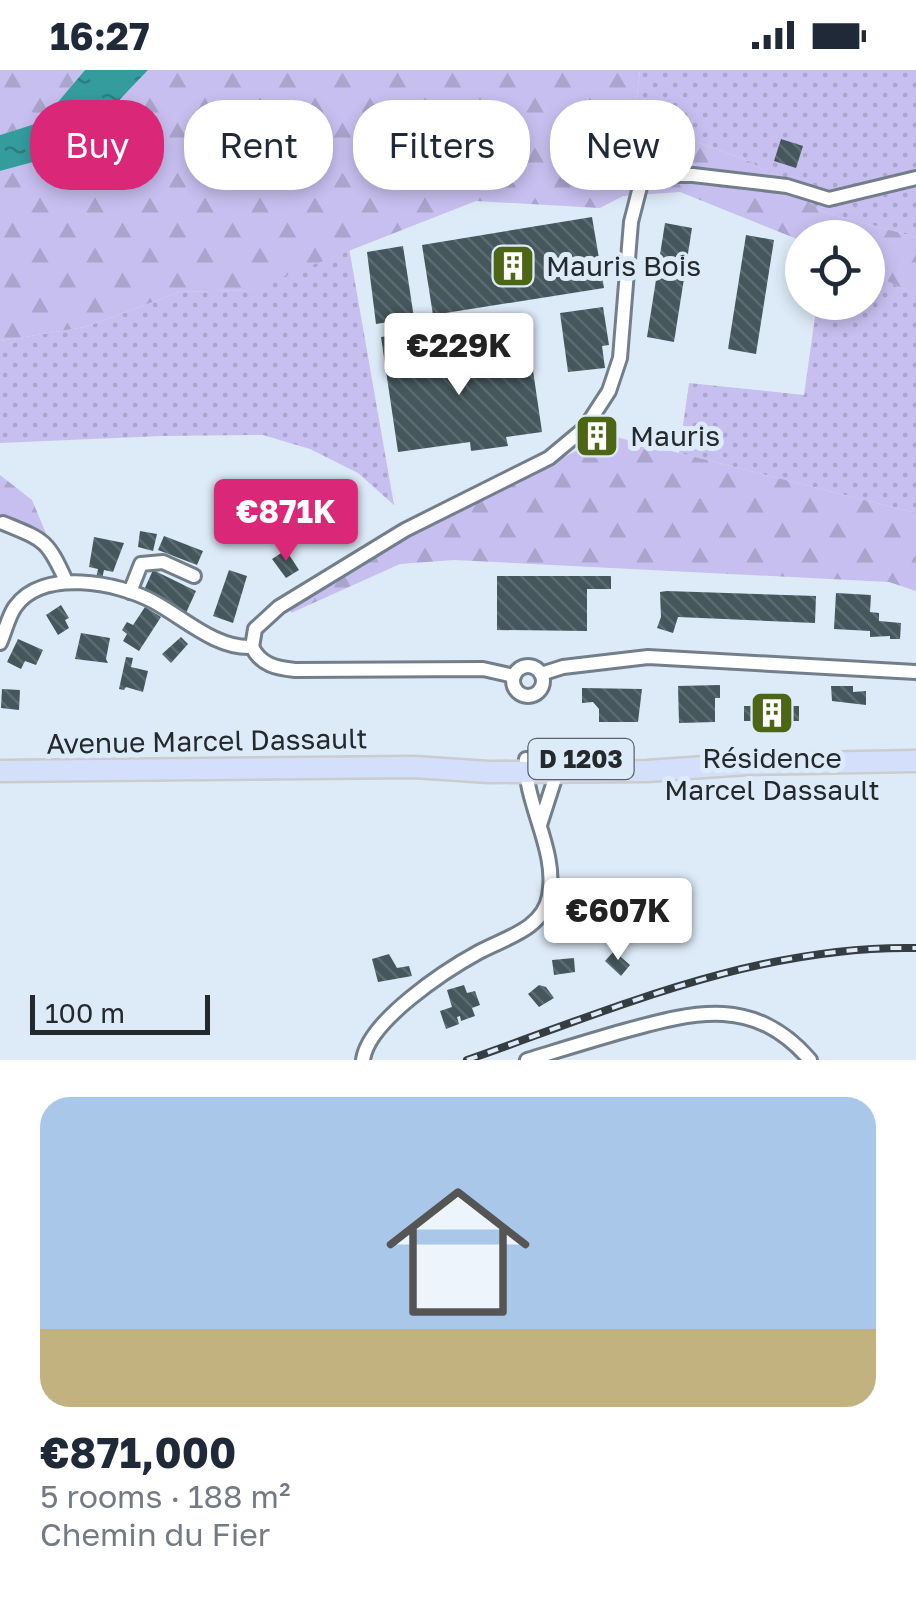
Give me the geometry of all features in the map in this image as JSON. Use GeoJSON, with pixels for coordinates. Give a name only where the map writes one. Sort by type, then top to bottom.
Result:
{"type":"FeatureCollection","features":[{"type":"Feature","properties":{"kind":"main road","name":"Avenue Marcel Dassault"},"geometry":{"type":"LineString","coordinates":[[0,771],[525,765],[696,770],[748,764],[916,761]]}},
{"type":"Feature","properties":{"kind":"street"},"geometry":{"type":"LineString","coordinates":[[252,646],[255,629],[279,607],[405,530],[549,458],[585,428],[610,390],[620,358],[631,222],[640,183],[652,175],[693,175],[787,186],[829,198],[916,178]]}},
{"type":"Feature","properties":{"kind":"street"},"geometry":{"type":"LineString","coordinates":[[3,523],[40,538],[51,548],[66,581]]}},
{"type":"Feature","properties":{"kind":"street"},"geometry":{"type":"LineString","coordinates":[[130,592],[141,564],[163,562],[194,576]]}},
{"type":"Feature","properties":{"kind":"street"},"geometry":{"type":"LineString","coordinates":[[0,643],[16,606],[43,586],[66,581],[130,592],[229,644],[252,646],[268,664],[295,670],[483,669],[514,676]]}},
{"type":"Feature","properties":{"kind":"street"},"geometry":{"type":"LineString","coordinates":[[541,674],[563,667],[648,657],[916,672]]}},
{"type":"Feature","properties":{"kind":"street"},"geometry":{"type":"LineString","coordinates":[[526,666],[534,667],[541,674],[541,688],[530,695],[517,691],[514,676],[526,666]]}},
{"type":"Feature","properties":{"kind":"street"},"geometry":{"type":"LineString","coordinates":[[364,1060],[368,1042],[384,1022],[459,964],[524,930],[546,904],[550,889],[525,765]]}},
{"type":"Feature","properties":{"kind":"street"},"geometry":{"type":"LineString","coordinates":[[540,828],[557,766]]}},
{"type":"Feature","properties":{"kind":"street"},"geometry":{"type":"LineString","coordinates":[[528,1060],[687,1013],[718,1012],[742,1016],[780,1033],[810,1060]]}},
{"type":"Feature","properties":{"kind":"green space"},"geometry":{"type":"Polygon","coordinates":[[[0,70],[85,70],[60,100],[30,100],[30,125],[0,135],[0,70]]]}},
{"type":"Feature","properties":{"kind":"green space"},"geometry":{"type":"Polygon","coordinates":[[[148,70],[640,70],[636,100],[550,100],[550,190],[695,190],[695,141],[751,162],[823,212],[853,220],[785,220],[785,234],[680,192],[623,196],[600,208],[476,201],[249,290],[180,292],[85,327],[0,341],[0,171],[30,163],[30,190],[164,190],[164,100],[119,100],[148,70]]]}},
{"type":"Feature","properties":{"kind":"green space"},"geometry":{"type":"Polygon","coordinates":[[[640,70],[916,70],[916,237],[885,229],[885,220],[853,220],[823,212],[751,162],[695,141],[695,100],[636,100],[640,70]]]}},
{"type":"Feature","properties":{"kind":"green space"},"geometry":{"type":"Polygon","coordinates":[[[885,229],[916,237],[916,295],[885,280],[885,229]]]}},
{"type":"Feature","properties":{"kind":"green space"},"geometry":{"type":"Polygon","coordinates":[[[349,248],[394,505],[358,473],[310,449],[263,435],[0,443],[0,341],[85,327],[180,292],[249,290],[349,248]]]}},
{"type":"Feature","properties":{"kind":"green space"},"geometry":{"type":"Polygon","coordinates":[[[885,280],[916,295],[916,513],[679,453],[689,383],[804,395],[815,320],[885,320],[885,280]]]}},
{"type":"Feature","properties":{"kind":"green space"},"geometry":{"type":"Polygon","coordinates":[[[608,435],[916,513],[916,591],[889,582],[454,560],[400,564],[291,613],[288,601],[404,537],[608,435]]]}},
{"type":"Feature","properties":{"kind":"green space"},"geometry":{"type":"Polygon","coordinates":[[[0,475],[32,500],[50,543],[0,518],[0,475]]]}},
{"type":"Feature","properties":{"kind":"water"},"geometry":{"type":"Polygon","coordinates":[[[85,70],[148,70],[119,100],[60,100],[85,70]]]}},
{"type":"Feature","properties":{"kind":"water"},"geometry":{"type":"Polygon","coordinates":[[[30,125],[30,163],[0,171],[0,135],[30,125]]]}},
{"type":"Feature","properties":{"kind":"building"},"geometry":{"type":"Polygon","coordinates":[[[781,139],[803,146],[796,168],[774,161],[781,139]]]}},
{"type":"Feature","properties":{"kind":"building"},"geometry":{"type":"Polygon","coordinates":[[[592,217],[604,288],[433,315],[422,245],[592,217]]]}},
{"type":"Feature","properties":{"kind":"building"},"geometry":{"type":"Polygon","coordinates":[[[665,223],[692,228],[674,342],[647,337],[665,223]]]}},
{"type":"Feature","properties":{"kind":"building"},"geometry":{"type":"Polygon","coordinates":[[[746,235],[774,240],[756,354],[728,349],[746,235]]]}},
{"type":"Feature","properties":{"kind":"building"},"geometry":{"type":"Polygon","coordinates":[[[403,246],[414,318],[376,324],[367,252],[403,246]]]}},
{"type":"Feature","properties":{"kind":"building"},"geometry":{"type":"Polygon","coordinates":[[[603,307],[609,345],[602,346],[605,368],[568,372],[560,313],[603,307]]]}},
{"type":"Feature","properties":{"kind":"building"},"geometry":{"type":"Polygon","coordinates":[[[404,334],[405,343],[419,341],[423,366],[530,350],[542,432],[506,437],[508,446],[471,451],[470,442],[398,452],[381,337],[404,334]]]}},
{"type":"Feature","properties":{"kind":"building"},"geometry":{"type":"Polygon","coordinates":[[[140,531],[157,534],[153,551],[138,547],[140,531]]]}},
{"type":"Feature","properties":{"kind":"building"},"geometry":{"type":"Polygon","coordinates":[[[164,536],[203,551],[197,565],[158,550],[164,536]]]}},
{"type":"Feature","properties":{"kind":"building"},"geometry":{"type":"Polygon","coordinates":[[[94,537],[124,543],[113,572],[104,570],[102,579],[96,578],[98,569],[89,567],[94,537]]]}},
{"type":"Feature","properties":{"kind":"building"},"geometry":{"type":"Polygon","coordinates":[[[286,550],[299,570],[286,578],[272,559],[286,550]]]}},
{"type":"Feature","properties":{"kind":"building"},"geometry":{"type":"Polygon","coordinates":[[[153,570],[196,591],[186,613],[144,590],[153,570]]]}},
{"type":"Feature","properties":{"kind":"building"},"geometry":{"type":"Polygon","coordinates":[[[229,570],[247,576],[233,623],[213,616],[229,570]]]}},
{"type":"Feature","properties":{"kind":"building"},"geometry":{"type":"Polygon","coordinates":[[[497,576],[611,576],[611,589],[587,589],[587,631],[497,630],[497,576]]]}},
{"type":"Feature","properties":{"kind":"building"},"geometry":{"type":"Polygon","coordinates":[[[660,592],[816,596],[815,623],[678,617],[673,633],[657,628],[661,617],[660,592]]]}},
{"type":"Feature","properties":{"kind":"building"},"geometry":{"type":"Polygon","coordinates":[[[836,593],[871,595],[870,612],[879,613],[879,621],[901,623],[900,639],[870,637],[870,631],[834,629],[836,593]]]}},
{"type":"Feature","properties":{"kind":"building"},"geometry":{"type":"Polygon","coordinates":[[[61,605],[69,618],[65,620],[69,628],[58,635],[46,615],[61,605]]]}},
{"type":"Feature","properties":{"kind":"building"},"geometry":{"type":"Polygon","coordinates":[[[145,607],[161,617],[139,651],[123,641],[127,634],[122,630],[127,622],[133,625],[145,607]]]}},
{"type":"Feature","properties":{"kind":"building"},"geometry":{"type":"Polygon","coordinates":[[[81,633],[110,638],[108,663],[75,659],[81,633]]]}},
{"type":"Feature","properties":{"kind":"building"},"geometry":{"type":"Polygon","coordinates":[[[181,637],[188,644],[171,663],[162,654],[181,637]]]}},
{"type":"Feature","properties":{"kind":"building"},"geometry":{"type":"Polygon","coordinates":[[[18,639],[43,650],[36,665],[25,661],[21,669],[7,662],[18,639]]]}},
{"type":"Feature","properties":{"kind":"building"},"geometry":{"type":"Polygon","coordinates":[[[126,657],[133,658],[131,667],[148,671],[143,692],[119,689],[126,657]]]}},
{"type":"Feature","properties":{"kind":"building"},"geometry":{"type":"Polygon","coordinates":[[[720,685],[720,698],[715,698],[715,722],[679,723],[678,686],[720,685]]]}},
{"type":"Feature","properties":{"kind":"building"},"geometry":{"type":"Polygon","coordinates":[[[831,686],[853,686],[853,692],[866,691],[866,705],[832,701],[831,686]]]}},
{"type":"Feature","properties":{"kind":"building"},"geometry":{"type":"Polygon","coordinates":[[[582,688],[642,689],[638,722],[599,722],[599,709],[593,702],[582,703],[582,688]]]}},
{"type":"Feature","properties":{"kind":"building"},"geometry":{"type":"Polygon","coordinates":[[[2,689],[20,690],[19,710],[1,708],[2,689]]]}},
{"type":"Feature","properties":{"kind":"building","name":"Résidence Marcel Dassault"},"geometry":{"type":"Polygon","coordinates":[[[744,706],[799,706],[799,721],[744,721],[744,706]]]}},
{"type":"Feature","properties":{"kind":"building"},"geometry":{"type":"Polygon","coordinates":[[[614,951],[630,965],[621,976],[605,961],[614,951]]]}},
{"type":"Feature","properties":{"kind":"building"},"geometry":{"type":"Polygon","coordinates":[[[389,954],[397,968],[409,966],[412,976],[378,982],[372,959],[389,954]]]}},
{"type":"Feature","properties":{"kind":"building"},"geometry":{"type":"Polygon","coordinates":[[[574,958],[575,972],[554,975],[552,960],[574,958]]]}},
{"type":"Feature","properties":{"kind":"building"},"geometry":{"type":"Polygon","coordinates":[[[464,985],[467,993],[475,991],[480,1005],[472,1008],[475,1016],[461,1021],[457,1017],[459,1024],[446,1029],[440,1011],[452,1007],[447,990],[464,985]]]}},
{"type":"Feature","properties":{"kind":"building"},"geometry":{"type":"Polygon","coordinates":[[[539,985],[546,987],[554,998],[539,1007],[528,994],[539,985]]]}},
{"type":"Feature","properties":{"kind":"railway"},"geometry":{"type":"LineString","coordinates":[[467,1060],[632,1001],[743,969],[857,950],[916,948]]}},
{"type":"Feature","properties":{"kind":"place","name":"Mauris Bois"},"geometry":{"type":"Point","coordinates":[513,266]}},
{"type":"Feature","properties":{"kind":"place","name":"Mauris"},"geometry":{"type":"Point","coordinates":[597,436]}},
{"type":"Feature","properties":{"kind":"place","name":"Résidence Marcel Dassault"},"geometry":{"type":"Point","coordinates":[772,713]}}]}
